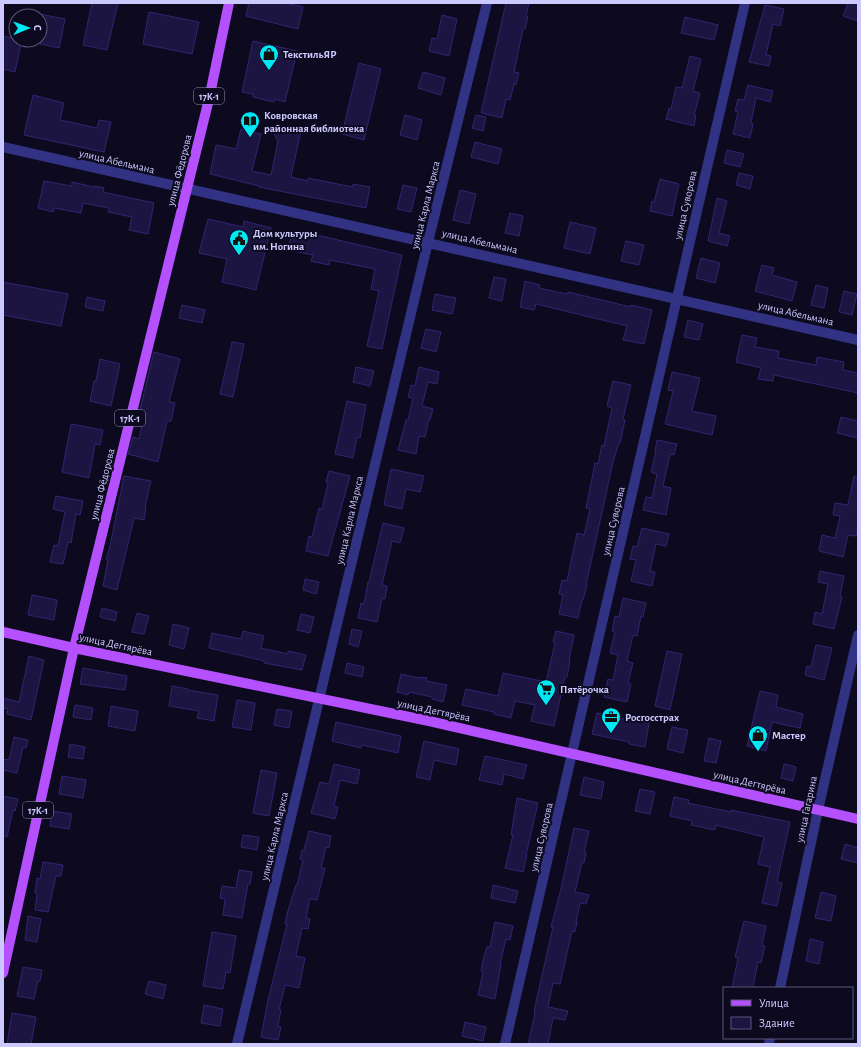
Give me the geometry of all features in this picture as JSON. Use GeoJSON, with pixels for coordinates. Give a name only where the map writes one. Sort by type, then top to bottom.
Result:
{"type":"FeatureCollection","features":[{"type":"Feature","properties":{"kind":"main road","name":"улица Фёдорова"},"geometry":{"type":"LineString","coordinates":[[3,973],[74,648],[209,99],[229,3]]}},
{"type":"Feature","properties":{"kind":"main road","name":"улица Дегтярёва"},"geometry":{"type":"LineString","coordinates":[[3,632],[74,648],[394,713],[858,819]]}},
{"type":"Feature","properties":{"kind":"street","name":"улица Карла Маркса"},"geometry":{"type":"LineString","coordinates":[[237,1044],[428,242],[487,3]]}},
{"type":"Feature","properties":{"kind":"street","name":"улица Суворова"},"geometry":{"type":"LineString","coordinates":[[505,1044],[745,3]]}},
{"type":"Feature","properties":{"kind":"street","name":"улица Абельмана"},"geometry":{"type":"LineString","coordinates":[[3,147],[858,340]]}},
{"type":"Feature","properties":{"kind":"street","name":"улица Гагарина"},"geometry":{"type":"LineString","coordinates":[[780,987],[818,810],[858,635]]}},
{"type":"Feature","properties":{"kind":"building"},"geometry":{"type":"Polygon","coordinates":[[[92,3],[118,3],[107,50],[83,45],[92,3]]]}},
{"type":"Feature","properties":{"kind":"building"},"geometry":{"type":"Polygon","coordinates":[[[249,3],[286,3],[303,7],[298,29],[246,16],[249,3]]]}},
{"type":"Feature","properties":{"kind":"building"},"geometry":{"type":"Polygon","coordinates":[[[506,3],[529,3],[526,16],[528,17],[525,29],[523,29],[514,72],[519,73],[516,85],[514,84],[510,100],[506,99],[502,118],[481,113],[506,3]]]}},
{"type":"Feature","properties":{"kind":"building"},"geometry":{"type":"Polygon","coordinates":[[[848,3],[858,3],[858,21],[843,16],[848,3]]]}},
{"type":"Feature","properties":{"kind":"building"},"geometry":{"type":"Polygon","coordinates":[[[765,5],[784,9],[780,26],[773,24],[766,55],[771,56],[769,66],[749,62],[765,5]]]}},
{"type":"Feature","properties":{"kind":"building"},"geometry":{"type":"Polygon","coordinates":[[[149,12],[199,22],[192,54],[143,44],[149,12]]]}},
{"type":"Feature","properties":{"kind":"building"},"geometry":{"type":"Polygon","coordinates":[[[442,15],[457,19],[449,56],[429,51],[432,38],[437,39],[442,15]]]}},
{"type":"Feature","properties":{"kind":"building"},"geometry":{"type":"Polygon","coordinates":[[[48,16],[65,19],[59,48],[48,46],[48,16]]]}},
{"type":"Feature","properties":{"kind":"building"},"geometry":{"type":"Polygon","coordinates":[[[685,17],[718,25],[714,40],[681,33],[685,17]]]}},
{"type":"Feature","properties":{"kind":"building"},"geometry":{"type":"Polygon","coordinates":[[[3,36],[8,37],[8,48],[20,48],[15,72],[3,69],[3,36]]]}},
{"type":"Feature","properties":{"kind":"building","name":"ТекстильЯР"},"geometry":{"type":"Polygon","coordinates":[[[253,41],[297,51],[285,102],[275,99],[274,102],[253,97],[253,94],[242,92],[253,41]]]}},
{"type":"Feature","properties":{"kind":"building"},"geometry":{"type":"Polygon","coordinates":[[[690,56],[701,59],[693,91],[700,93],[694,115],[696,115],[694,126],[666,119],[669,108],[671,109],[676,87],[682,88],[690,56]]]}},
{"type":"Feature","properties":{"kind":"building"},"geometry":{"type":"Polygon","coordinates":[[[359,63],[381,69],[364,140],[342,134],[359,63]]]}},
{"type":"Feature","properties":{"kind":"building"},"geometry":{"type":"Polygon","coordinates":[[[423,72],[445,78],[441,95],[418,88],[423,72]]]}},
{"type":"Feature","properties":{"kind":"building"},"geometry":{"type":"Polygon","coordinates":[[[748,85],[773,91],[770,102],[756,98],[751,123],[753,124],[750,138],[733,134],[738,112],[735,111],[738,99],[744,100],[748,85]]]}},
{"type":"Feature","properties":{"kind":"building"},"geometry":{"type":"Polygon","coordinates":[[[33,95],[64,103],[60,120],[97,128],[99,120],[111,122],[104,152],[24,135],[33,95]]]}},
{"type":"Feature","properties":{"kind":"building"},"geometry":{"type":"Polygon","coordinates":[[[405,115],[422,120],[417,140],[400,135],[405,115]]]}},
{"type":"Feature","properties":{"kind":"building"},"geometry":{"type":"Polygon","coordinates":[[[476,115],[486,117],[483,131],[472,128],[476,115]]]}},
{"type":"Feature","properties":{"kind":"building"},"geometry":{"type":"Polygon","coordinates":[[[276,125],[301,130],[291,177],[308,181],[308,178],[353,187],[353,184],[370,187],[366,208],[259,187],[210,174],[216,145],[236,149],[241,129],[261,134],[252,171],[271,175],[278,141],[274,134],[276,125]]]}},
{"type":"Feature","properties":{"kind":"building"},"geometry":{"type":"Polygon","coordinates":[[[475,142],[502,149],[498,164],[471,157],[475,142]]]}},
{"type":"Feature","properties":{"kind":"building"},"geometry":{"type":"Polygon","coordinates":[[[727,150],[744,154],[740,167],[724,163],[727,150]]]}},
{"type":"Feature","properties":{"kind":"building"},"geometry":{"type":"Polygon","coordinates":[[[739,173],[753,176],[750,189],[736,185],[739,173]]]}},
{"type":"Feature","properties":{"kind":"building"},"geometry":{"type":"Polygon","coordinates":[[[660,179],[679,184],[672,216],[650,211],[660,179]]]}},
{"type":"Feature","properties":{"kind":"building"},"geometry":{"type":"Polygon","coordinates":[[[44,181],[72,186],[72,182],[95,186],[104,188],[103,192],[154,203],[148,234],[129,230],[132,217],[108,212],[109,208],[83,203],[81,213],[54,208],[53,212],[38,208],[44,181]]]}},
{"type":"Feature","properties":{"kind":"building"},"geometry":{"type":"Polygon","coordinates":[[[403,185],[417,188],[411,212],[397,209],[403,185]]]}},
{"type":"Feature","properties":{"kind":"building"},"geometry":{"type":"Polygon","coordinates":[[[460,190],[476,194],[469,224],[453,220],[460,190]]]}},
{"type":"Feature","properties":{"kind":"building"},"geometry":{"type":"Polygon","coordinates":[[[717,198],[727,201],[719,233],[730,236],[727,246],[708,241],[717,198]]]}},
{"type":"Feature","properties":{"kind":"building"},"geometry":{"type":"Polygon","coordinates":[[[510,213],[523,216],[519,236],[505,233],[510,213]]]}},
{"type":"Feature","properties":{"kind":"building","name":"Дом культуры им. Ногина"},"geometry":{"type":"Polygon","coordinates":[[[208,219],[243,227],[244,221],[271,228],[256,290],[222,282],[227,259],[199,253],[208,219]]]}},
{"type":"Feature","properties":{"kind":"building"},"geometry":{"type":"Polygon","coordinates":[[[570,222],[596,228],[590,254],[564,248],[570,222]]]}},
{"type":"Feature","properties":{"kind":"building"},"geometry":{"type":"Polygon","coordinates":[[[292,231],[317,237],[317,235],[402,255],[382,349],[367,346],[379,291],[371,289],[375,269],[330,260],[329,265],[311,261],[313,255],[288,250],[292,231]]]}},
{"type":"Feature","properties":{"kind":"building"},"geometry":{"type":"Polygon","coordinates":[[[626,241],[644,245],[639,265],[621,261],[626,241]]]}},
{"type":"Feature","properties":{"kind":"building"},"geometry":{"type":"Polygon","coordinates":[[[701,258],[720,263],[715,283],[696,278],[701,258]]]}},
{"type":"Feature","properties":{"kind":"building"},"geometry":{"type":"Polygon","coordinates":[[[762,265],[774,268],[772,275],[797,282],[792,301],[755,291],[762,265]]]}},
{"type":"Feature","properties":{"kind":"building"},"geometry":{"type":"Polygon","coordinates":[[[494,277],[506,279],[502,301],[489,298],[494,277]]]}},
{"type":"Feature","properties":{"kind":"building"},"geometry":{"type":"Polygon","coordinates":[[[525,281],[540,285],[539,288],[567,294],[568,292],[631,307],[631,305],[652,310],[644,344],[623,340],[627,326],[536,304],[534,310],[520,307],[525,281]]]}},
{"type":"Feature","properties":{"kind":"building"},"geometry":{"type":"Polygon","coordinates":[[[3,282],[68,294],[61,326],[3,315],[3,282]]]}},
{"type":"Feature","properties":{"kind":"building"},"geometry":{"type":"Polygon","coordinates":[[[816,285],[828,288],[824,308],[811,305],[816,285]]]}},
{"type":"Feature","properties":{"kind":"building"},"geometry":{"type":"Polygon","coordinates":[[[844,291],[857,294],[852,315],[839,312],[844,291]]]}},
{"type":"Feature","properties":{"kind":"building"},"geometry":{"type":"Polygon","coordinates":[[[435,294],[456,298],[452,314],[432,310],[435,294]]]}},
{"type":"Feature","properties":{"kind":"building"},"geometry":{"type":"Polygon","coordinates":[[[87,297],[105,301],[103,311],[85,307],[87,297]]]}},
{"type":"Feature","properties":{"kind":"building"},"geometry":{"type":"Polygon","coordinates":[[[182,305],[205,310],[202,323],[179,318],[182,305]]]}},
{"type":"Feature","properties":{"kind":"building"},"geometry":{"type":"Polygon","coordinates":[[[688,320],[703,324],[699,340],[684,337],[688,320]]]}},
{"type":"Feature","properties":{"kind":"building"},"geometry":{"type":"Polygon","coordinates":[[[426,329],[441,332],[436,352],[421,348],[426,329]]]}},
{"type":"Feature","properties":{"kind":"building"},"geometry":{"type":"Polygon","coordinates":[[[742,335],[757,338],[755,347],[779,351],[778,358],[816,365],[817,357],[844,362],[843,370],[858,373],[858,393],[774,375],[773,381],[758,379],[761,368],[736,362],[742,335]]]}},
{"type":"Feature","properties":{"kind":"building"},"geometry":{"type":"Polygon","coordinates":[[[232,342],[244,344],[233,397],[220,394],[232,342]]]}},
{"type":"Feature","properties":{"kind":"building"},"geometry":{"type":"Polygon","coordinates":[[[154,352],[180,359],[169,402],[175,403],[171,421],[167,421],[158,462],[128,454],[133,437],[139,439],[144,415],[139,414],[154,352]]]}},
{"type":"Feature","properties":{"kind":"building"},"geometry":{"type":"Polygon","coordinates":[[[100,359],[120,364],[111,406],[90,401],[94,381],[96,381],[100,359]]]}},
{"type":"Feature","properties":{"kind":"building"},"geometry":{"type":"Polygon","coordinates":[[[356,367],[374,371],[370,386],[353,382],[356,367]]]}},
{"type":"Feature","properties":{"kind":"building"},"geometry":{"type":"Polygon","coordinates":[[[419,367],[439,372],[437,384],[428,382],[422,406],[433,409],[425,437],[419,436],[416,454],[398,450],[406,420],[408,420],[413,398],[408,397],[411,385],[415,386],[419,367]]]}},
{"type":"Feature","properties":{"kind":"building"},"geometry":{"type":"Polygon","coordinates":[[[672,372],[700,378],[692,411],[716,416],[712,435],[665,424],[673,391],[668,390],[672,372]]]}},
{"type":"Feature","properties":{"kind":"building"},"geometry":{"type":"Polygon","coordinates":[[[613,381],[631,385],[623,419],[625,420],[620,443],[613,462],[587,585],[578,618],[559,614],[563,595],[559,594],[562,580],[567,581],[577,533],[584,535],[590,509],[586,508],[595,463],[598,464],[602,445],[604,446],[612,408],[607,406],[613,381]]]}},
{"type":"Feature","properties":{"kind":"building"},"geometry":{"type":"Polygon","coordinates":[[[347,401],[366,405],[360,438],[357,437],[353,458],[335,454],[347,401]]]}},
{"type":"Feature","properties":{"kind":"building"},"geometry":{"type":"Polygon","coordinates":[[[841,417],[858,421],[858,438],[837,433],[841,417]]]}},
{"type":"Feature","properties":{"kind":"building"},"geometry":{"type":"Polygon","coordinates":[[[71,424],[103,430],[100,445],[95,444],[89,478],[62,472],[71,424]]]}},
{"type":"Feature","properties":{"kind":"building"},"geometry":{"type":"Polygon","coordinates":[[[657,440],[677,444],[674,455],[670,454],[663,486],[671,488],[666,515],[643,510],[646,497],[652,498],[657,474],[651,472],[657,440]]]}},
{"type":"Feature","properties":{"kind":"building"},"geometry":{"type":"Polygon","coordinates":[[[391,469],[424,476],[420,492],[406,489],[402,509],[384,505],[391,469]]]}},
{"type":"Feature","properties":{"kind":"building"},"geometry":{"type":"Polygon","coordinates":[[[329,471],[350,476],[328,556],[306,551],[309,536],[312,537],[319,508],[322,509],[329,471]]]}},
{"type":"Feature","properties":{"kind":"building"},"geometry":{"type":"Polygon","coordinates":[[[124,476],[151,481],[145,507],[144,520],[134,518],[117,590],[103,586],[108,560],[106,560],[124,476]]]}},
{"type":"Feature","properties":{"kind":"building"},"geometry":{"type":"Polygon","coordinates":[[[854,476],[858,477],[858,526],[856,536],[848,535],[843,557],[819,551],[822,535],[835,538],[840,516],[833,515],[835,503],[848,505],[854,476]]]}},
{"type":"Feature","properties":{"kind":"building"},"geometry":{"type":"Polygon","coordinates":[[[56,496],[83,501],[80,515],[76,514],[71,543],[68,542],[63,564],[50,562],[54,545],[58,546],[65,512],[53,509],[56,496]]]}},
{"type":"Feature","properties":{"kind":"building"},"geometry":{"type":"Polygon","coordinates":[[[383,523],[404,528],[400,543],[392,541],[382,585],[387,586],[385,599],[382,598],[377,622],[358,618],[361,603],[364,604],[383,523]]]}},
{"type":"Feature","properties":{"kind":"building"},"geometry":{"type":"Polygon","coordinates":[[[642,528],[669,534],[666,546],[656,544],[650,571],[655,572],[652,586],[631,581],[636,560],[630,559],[633,546],[637,547],[642,528]]]}},
{"type":"Feature","properties":{"kind":"building"},"geometry":{"type":"Polygon","coordinates":[[[820,571],[844,576],[840,597],[842,597],[834,629],[813,624],[815,612],[822,614],[828,584],[818,582],[820,571]]]}},
{"type":"Feature","properties":{"kind":"building"},"geometry":{"type":"Polygon","coordinates":[[[305,579],[319,582],[316,594],[303,590],[305,579]]]}},
{"type":"Feature","properties":{"kind":"building"},"geometry":{"type":"Polygon","coordinates":[[[32,595],[57,600],[54,620],[28,615],[32,595]]]}},
{"type":"Feature","properties":{"kind":"building"},"geometry":{"type":"Polygon","coordinates":[[[623,598],[646,603],[643,617],[641,616],[637,636],[633,635],[627,661],[633,663],[628,683],[631,684],[627,702],[604,697],[608,679],[613,680],[618,655],[610,653],[615,632],[612,631],[615,616],[619,617],[623,598]]]}},
{"type":"Feature","properties":{"kind":"building"},"geometry":{"type":"Polygon","coordinates":[[[102,608],[117,612],[115,621],[100,617],[102,608]]]}},
{"type":"Feature","properties":{"kind":"building"},"geometry":{"type":"Polygon","coordinates":[[[137,613],[149,616],[144,634],[132,632],[137,613]]]}},
{"type":"Feature","properties":{"kind":"building"},"geometry":{"type":"Polygon","coordinates":[[[301,614],[314,617],[310,633],[297,630],[301,614]]]}},
{"type":"Feature","properties":{"kind":"building"},"geometry":{"type":"Polygon","coordinates":[[[173,624],[189,628],[184,649],[169,645],[173,624]]]}},
{"type":"Feature","properties":{"kind":"building"},"geometry":{"type":"Polygon","coordinates":[[[352,629],[362,631],[358,647],[349,644],[352,629]]]}},
{"type":"Feature","properties":{"kind":"building"},"geometry":{"type":"Polygon","coordinates":[[[243,631],[264,636],[261,648],[288,654],[288,651],[306,655],[302,670],[264,663],[264,661],[209,648],[212,633],[241,639],[243,631]]]}},
{"type":"Feature","properties":{"kind":"building"},"geometry":{"type":"Polygon","coordinates":[[[556,631],[574,635],[567,677],[565,677],[554,726],[531,721],[535,705],[515,701],[511,718],[494,714],[494,712],[462,705],[466,689],[498,696],[503,673],[546,682],[555,643],[553,642],[556,631]]]}},
{"type":"Feature","properties":{"kind":"building"},"geometry":{"type":"Polygon","coordinates":[[[816,645],[832,648],[824,680],[805,675],[807,666],[811,667],[816,645]]]}},
{"type":"Feature","properties":{"kind":"building"},"geometry":{"type":"Polygon","coordinates":[[[667,651],[682,654],[670,710],[655,706],[667,651]]]}},
{"type":"Feature","properties":{"kind":"building"},"geometry":{"type":"Polygon","coordinates":[[[29,656],[44,660],[31,720],[7,714],[8,709],[3,708],[3,698],[19,702],[29,656]]]}},
{"type":"Feature","properties":{"kind":"building"},"geometry":{"type":"Polygon","coordinates":[[[347,663],[364,667],[362,677],[345,673],[347,663]]]}},
{"type":"Feature","properties":{"kind":"building"},"geometry":{"type":"Polygon","coordinates":[[[83,668],[127,676],[125,690],[80,684],[83,668]]]}},
{"type":"Feature","properties":{"kind":"building"},"geometry":{"type":"Polygon","coordinates":[[[401,674],[418,678],[427,678],[426,681],[447,685],[443,702],[432,699],[432,697],[409,692],[408,695],[397,692],[401,674]]]}},
{"type":"Feature","properties":{"kind":"building"},"geometry":{"type":"Polygon","coordinates":[[[172,686],[218,695],[214,721],[197,718],[199,711],[169,706],[172,686]]]}},
{"type":"Feature","properties":{"kind":"building"},"geometry":{"type":"Polygon","coordinates":[[[760,691],[778,695],[776,707],[803,714],[800,728],[772,722],[766,751],[747,746],[760,691]]]}},
{"type":"Feature","properties":{"kind":"building"},"geometry":{"type":"Polygon","coordinates":[[[237,700],[255,703],[251,730],[232,727],[237,700]]]}},
{"type":"Feature","properties":{"kind":"building"},"geometry":{"type":"Polygon","coordinates":[[[75,705],[93,708],[91,720],[73,717],[75,705]]]}},
{"type":"Feature","properties":{"kind":"building"},"geometry":{"type":"Polygon","coordinates":[[[111,706],[138,711],[135,731],[108,726],[111,706]]]}},
{"type":"Feature","properties":{"kind":"building"},"geometry":{"type":"Polygon","coordinates":[[[277,709],[292,711],[289,728],[274,725],[277,709]]]}},
{"type":"Feature","properties":{"kind":"building"},"geometry":{"type":"Polygon","coordinates":[[[597,713],[649,723],[645,747],[592,734],[597,713]]]}},
{"type":"Feature","properties":{"kind":"building"},"geometry":{"type":"Polygon","coordinates":[[[336,722],[401,736],[398,753],[362,745],[361,748],[332,741],[336,722]]]}},
{"type":"Feature","properties":{"kind":"building"},"geometry":{"type":"Polygon","coordinates":[[[672,727],[688,730],[683,753],[667,749],[672,727]]]}},
{"type":"Feature","properties":{"kind":"building"},"geometry":{"type":"Polygon","coordinates":[[[14,737],[28,740],[26,748],[23,747],[17,773],[3,770],[3,759],[9,760],[14,737]]]}},
{"type":"Feature","properties":{"kind":"building"},"geometry":{"type":"Polygon","coordinates":[[[709,738],[721,741],[716,763],[704,761],[709,738]]]}},
{"type":"Feature","properties":{"kind":"building"},"geometry":{"type":"Polygon","coordinates":[[[424,741],[459,749],[456,765],[434,760],[430,780],[416,777],[424,741]]]}},
{"type":"Feature","properties":{"kind":"building"},"geometry":{"type":"Polygon","coordinates":[[[70,744],[85,747],[83,759],[68,757],[70,744]]]}},
{"type":"Feature","properties":{"kind":"building"},"geometry":{"type":"Polygon","coordinates":[[[485,756],[527,765],[523,779],[504,774],[502,785],[479,780],[485,756]]]}},
{"type":"Feature","properties":{"kind":"building"},"geometry":{"type":"Polygon","coordinates":[[[334,764],[360,770],[357,784],[340,780],[334,806],[338,807],[335,819],[311,813],[320,782],[329,784],[334,764]]]}},
{"type":"Feature","properties":{"kind":"building"},"geometry":{"type":"Polygon","coordinates":[[[784,764],[796,767],[793,781],[781,778],[784,764]]]}},
{"type":"Feature","properties":{"kind":"building"},"geometry":{"type":"Polygon","coordinates":[[[261,770],[277,773],[269,816],[253,813],[261,770]]]}},
{"type":"Feature","properties":{"kind":"building"},"geometry":{"type":"Polygon","coordinates":[[[62,776],[86,780],[83,798],[59,794],[62,776]]]}},
{"type":"Feature","properties":{"kind":"building"},"geometry":{"type":"Polygon","coordinates":[[[584,777],[604,782],[601,799],[580,795],[584,777]]]}},
{"type":"Feature","properties":{"kind":"building"},"geometry":{"type":"Polygon","coordinates":[[[640,789],[655,792],[650,814],[635,811],[640,789]]]}},
{"type":"Feature","properties":{"kind":"building"},"geometry":{"type":"Polygon","coordinates":[[[3,796],[18,799],[15,811],[13,810],[7,837],[3,836],[3,796]]]}},
{"type":"Feature","properties":{"kind":"building"},"geometry":{"type":"Polygon","coordinates":[[[674,797],[689,800],[688,803],[790,822],[777,882],[782,883],[777,906],[762,903],[770,867],[758,864],[764,837],[716,825],[715,830],[691,825],[692,821],[670,816],[674,797]]]}},
{"type":"Feature","properties":{"kind":"building"},"geometry":{"type":"Polygon","coordinates":[[[517,798],[538,803],[523,872],[505,868],[513,835],[511,835],[517,798]]]}},
{"type":"Feature","properties":{"kind":"building"},"geometry":{"type":"Polygon","coordinates":[[[52,811],[72,814],[69,829],[50,826],[52,811]]]}},
{"type":"Feature","properties":{"kind":"building"},"geometry":{"type":"Polygon","coordinates":[[[574,828],[589,831],[584,852],[586,852],[584,863],[582,862],[575,892],[589,895],[586,904],[580,903],[575,932],[572,931],[560,984],[553,983],[548,1007],[568,1011],[565,1020],[553,1018],[548,1044],[528,1044],[553,927],[551,927],[574,828]]]}},
{"type":"Feature","properties":{"kind":"building"},"geometry":{"type":"Polygon","coordinates":[[[309,831],[331,836],[329,848],[326,847],[321,868],[325,868],[317,900],[310,899],[306,918],[310,919],[308,929],[302,928],[296,956],[305,958],[299,988],[285,985],[279,1010],[281,1010],[278,1026],[281,1027],[278,1040],[261,1037],[268,1000],[287,924],[285,924],[287,914],[297,885],[303,860],[300,859],[302,850],[304,850],[309,831]]]}},
{"type":"Feature","properties":{"kind":"building"},"geometry":{"type":"Polygon","coordinates":[[[243,835],[259,837],[257,850],[241,847],[243,835]]]}},
{"type":"Feature","properties":{"kind":"building"},"geometry":{"type":"Polygon","coordinates":[[[845,844],[858,848],[858,863],[841,859],[845,844]]]}},
{"type":"Feature","properties":{"kind":"building"},"geometry":{"type":"Polygon","coordinates":[[[43,862],[63,865],[61,876],[56,876],[48,912],[35,910],[37,878],[40,879],[43,862]]]}},
{"type":"Feature","properties":{"kind":"building"},"geometry":{"type":"Polygon","coordinates":[[[239,870],[252,872],[250,884],[248,884],[242,918],[223,915],[225,899],[220,898],[222,886],[236,888],[239,870]]]}},
{"type":"Feature","properties":{"kind":"building"},"geometry":{"type":"Polygon","coordinates":[[[493,885],[518,891],[515,903],[491,898],[493,885]]]}},
{"type":"Feature","properties":{"kind":"building"},"geometry":{"type":"Polygon","coordinates":[[[821,892],[836,896],[831,921],[815,918],[821,892]]]}},
{"type":"Feature","properties":{"kind":"building"},"geometry":{"type":"Polygon","coordinates":[[[28,916],[41,919],[37,942],[25,940],[28,916]]]}},
{"type":"Feature","properties":{"kind":"building"},"geometry":{"type":"Polygon","coordinates":[[[744,921],[766,926],[762,945],[765,946],[761,963],[758,962],[753,987],[732,987],[738,958],[735,957],[744,921]]]}},
{"type":"Feature","properties":{"kind":"building"},"geometry":{"type":"Polygon","coordinates":[[[495,922],[513,926],[510,940],[506,939],[500,964],[495,999],[478,995],[483,972],[481,971],[483,960],[487,947],[490,947],[495,922]]]}},
{"type":"Feature","properties":{"kind":"building"},"geometry":{"type":"Polygon","coordinates":[[[212,932],[236,936],[230,973],[226,972],[223,989],[203,986],[212,932]]]}},
{"type":"Feature","properties":{"kind":"building"},"geometry":{"type":"Polygon","coordinates":[[[810,939],[823,942],[819,964],[806,961],[810,939]]]}},
{"type":"Feature","properties":{"kind":"building"},"geometry":{"type":"Polygon","coordinates":[[[23,967],[42,970],[34,999],[17,996],[23,967]]]}},
{"type":"Feature","properties":{"kind":"building"},"geometry":{"type":"Polygon","coordinates":[[[149,981],[166,985],[163,999],[145,994],[149,981]]]}},
{"type":"Feature","properties":{"kind":"building"},"geometry":{"type":"Polygon","coordinates":[[[204,1005],[223,1009],[220,1026],[201,1023],[204,1005]]]}},
{"type":"Feature","properties":{"kind":"building"},"geometry":{"type":"Polygon","coordinates":[[[12,1013],[36,1017],[31,1044],[7,1044],[12,1013]]]}},
{"type":"Feature","properties":{"kind":"building"},"geometry":{"type":"Polygon","coordinates":[[[465,1022],[486,1027],[483,1041],[462,1036],[465,1022]]]}},
{"type":"Feature","properties":{"kind":"place","name":"ТекстильЯР"},"geometry":{"type":"Point","coordinates":[269,71]}},
{"type":"Feature","properties":{"kind":"place","name":"Ковровская районная библиотека"},"geometry":{"type":"Point","coordinates":[250,138]}},
{"type":"Feature","properties":{"kind":"place","name":"Дом культуры им. Ногина"},"geometry":{"type":"Point","coordinates":[239,256]}},
{"type":"Feature","properties":{"kind":"place","name":"Пятёрочка"},"geometry":{"type":"Point","coordinates":[546,706]}},
{"type":"Feature","properties":{"kind":"place","name":"Росгосстрах"},"geometry":{"type":"Point","coordinates":[611,734]}},
{"type":"Feature","properties":{"kind":"place","name":"Мастер"},"geometry":{"type":"Point","coordinates":[758,752]}}]}
